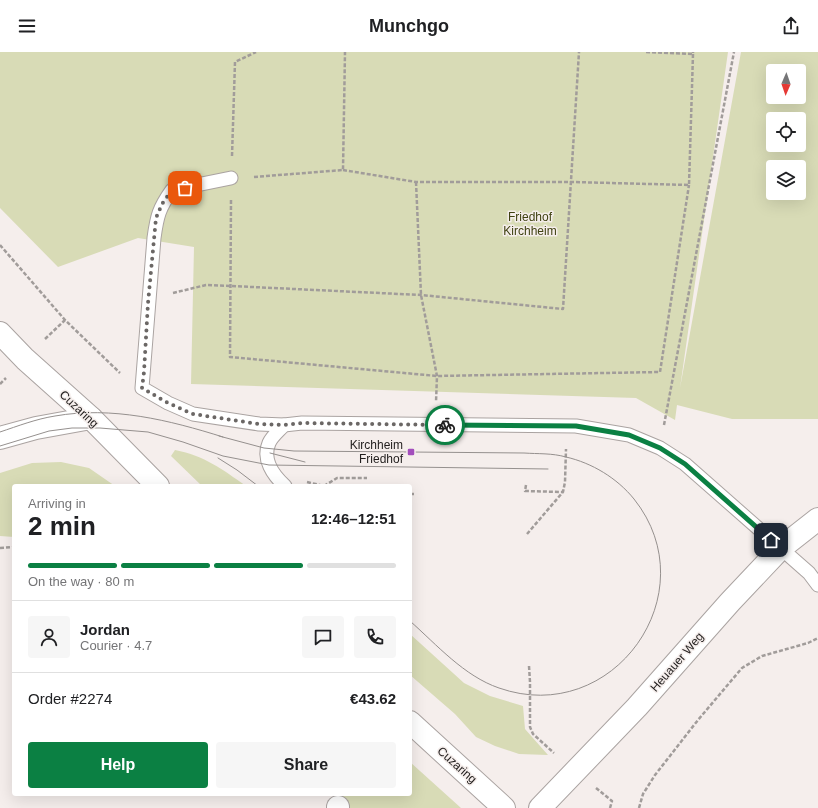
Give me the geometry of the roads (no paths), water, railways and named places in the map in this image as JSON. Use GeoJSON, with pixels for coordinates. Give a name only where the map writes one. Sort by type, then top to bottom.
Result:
{"type":"FeatureCollection","features":[{"type":"Feature","properties":{"kind":"street","name":"Cuzaring"},"geometry":{"type":"LineString","coordinates":[[0,333],[25,359],[91,418],[156,484]]}},
{"type":"Feature","properties":{"kind":"street"},"geometry":{"type":"LineString","coordinates":[[0,438],[36,428],[91,418]]}},
{"type":"Feature","properties":{"kind":"street","name":"Heuauer Weg"},"geometry":{"type":"LineString","coordinates":[[540,808],[637,707],[730,602],[781,548],[818,519]]}},
{"type":"Feature","properties":{"kind":"street","name":"Cuzaring"},"geometry":{"type":"LineString","coordinates":[[412,724],[504,808]]}},
{"type":"Feature","properties":{"kind":"lane"},"geometry":{"type":"LineString","coordinates":[[231,178],[172,190],[162,204],[156,218],[142,388],[168,403],[193,414],[238,422],[284,425],[302,423],[576,426],[629,435],[660,448],[685,464],[809,573],[818,585]]}},
{"type":"Feature","properties":{"kind":"lane"},"geometry":{"type":"LineString","coordinates":[[282,484],[271,470],[267,457],[269,443],[284,425]]}},
{"type":"Feature","properties":{"kind":"tram line"},"geometry":{"type":"LineString","coordinates":[[0,432],[48,417],[76,413],[98,413],[140,416],[161,420],[223,437]]}},
{"type":"Feature","properties":{"kind":"tram line"},"geometry":{"type":"LineString","coordinates":[[0,446],[49,431],[72,428],[100,428],[148,432],[223,456],[269,465],[548,469]]}},
{"type":"Feature","properties":{"kind":"tram line"},"geometry":{"type":"LineString","coordinates":[[219,436],[264,448],[294,451],[524,453],[561,456],[594,467],[620,484],[634,499],[654,536],[661,574],[654,611],[637,644],[612,671],[579,689],[541,695],[499,688],[486,683],[463,668],[412,623]]}},
{"type":"Feature","properties":{"kind":"tram line"},"geometry":{"type":"LineString","coordinates":[[270,453],[305,462]]}},
{"type":"Feature","properties":{"kind":"tram line"},"geometry":{"type":"LineString","coordinates":[[218,458],[255,484]]}},
{"type":"Feature","properties":{"kind":"place","name":"Kirchheim Friedhof"},"geometry":{"type":"Point","coordinates":[411,452]}},
{"type":"Feature","properties":{"kind":"park label","name":"Friedhof Kirchheim"},"geometry":{"type":"Point","coordinates":[530,224]}}]}
